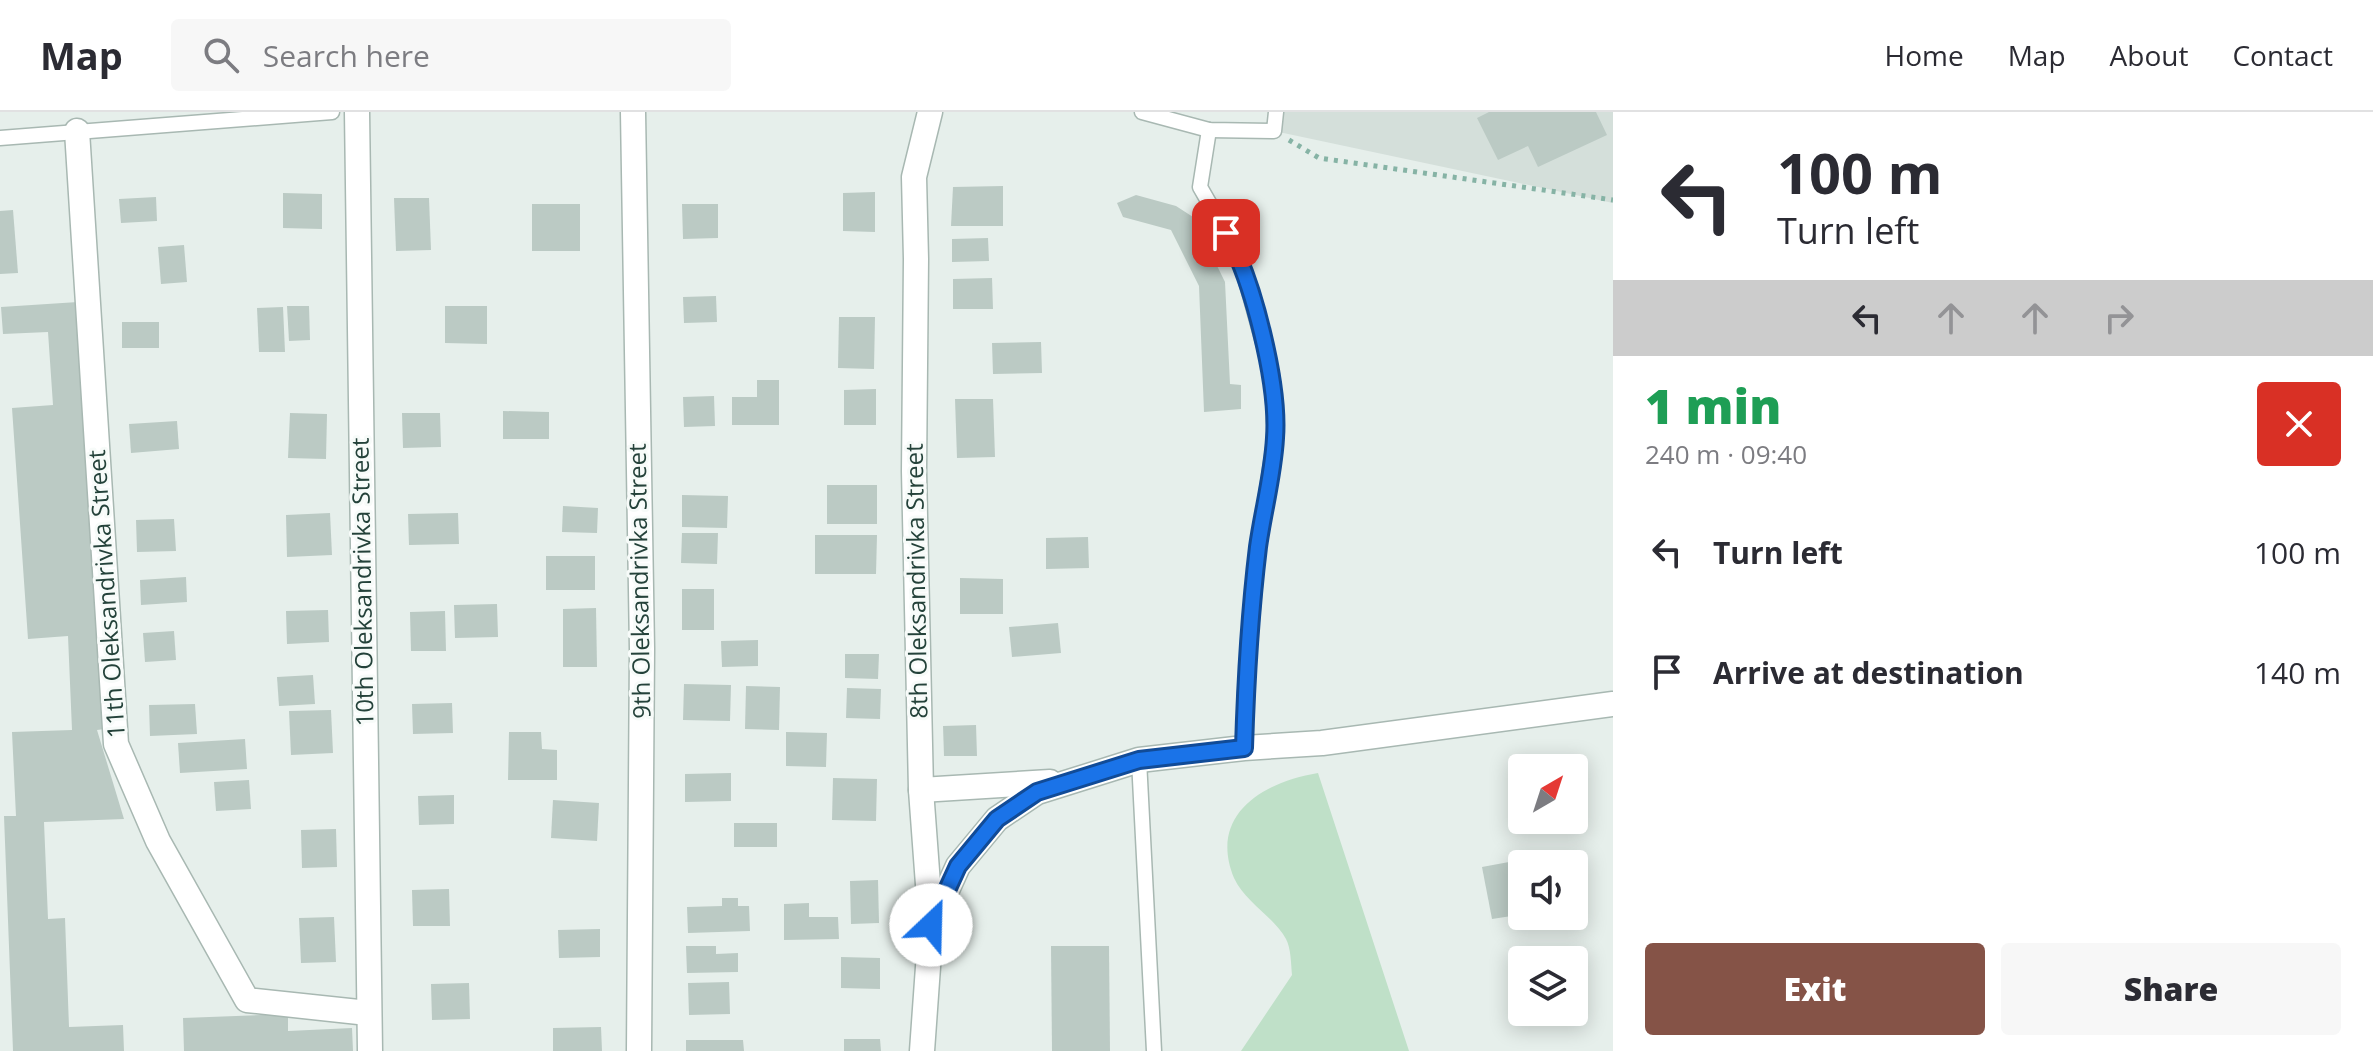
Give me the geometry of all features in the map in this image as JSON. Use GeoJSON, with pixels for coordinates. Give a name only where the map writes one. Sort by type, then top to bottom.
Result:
{"type":"FeatureCollection","features":[{"type":"Feature","properties":{"kind":"street","name":"10th Oleksandrivka Street"},"geometry":{"type":"LineString","coordinates":[[357,112],[370,1051]]}},
{"type":"Feature","properties":{"kind":"street","name":"9th Oleksandrivka Street"},"geometry":{"type":"LineString","coordinates":[[633,112],[642,649],[639,1051]]}},
{"type":"Feature","properties":{"kind":"street","name":"8th Oleksandrivka Street"},"geometry":{"type":"LineString","coordinates":[[922,1051],[931,925],[921,790],[914,471],[914,177],[930,112]]}},
{"type":"Feature","properties":{"kind":"street","name":"11th Oleksandrivka Street"},"geometry":{"type":"LineString","coordinates":[[77,131],[116,744],[158,841],[247,1000],[368,1013]]}},
{"type":"Feature","properties":{"kind":"street"},"geometry":{"type":"LineString","coordinates":[[931,925],[958,866],[997,819],[1037,792],[1139,760],[1322,743],[1613,704]]}},
{"type":"Feature","properties":{"kind":"street"},"geometry":{"type":"LineString","coordinates":[[921,790],[1071,781]]}},
{"type":"Feature","properties":{"kind":"lane"},"geometry":{"type":"LineString","coordinates":[[0,138],[332,112]]}},
{"type":"Feature","properties":{"kind":"lane"},"geometry":{"type":"LineString","coordinates":[[1142,112],[1209,130],[1274,131],[1276,112]]}},
{"type":"Feature","properties":{"kind":"lane"},"geometry":{"type":"LineString","coordinates":[[1209,130],[1200,187],[1239,255],[1272,375],[1273,391],[1275,437],[1258,549],[1245,695],[1244,748]]}},
{"type":"Feature","properties":{"kind":"lane"},"geometry":{"type":"LineString","coordinates":[[1139,760],[1154,1051]]}},
{"type":"Feature","properties":{"kind":"path"},"geometry":{"type":"LineString","coordinates":[[1274,131],[1319,158],[1613,200]]}},
{"type":"Feature","properties":{"kind":"shaded area"},"geometry":{"type":"Polygon","coordinates":[[[1276,112],[1613,112],[1613,203],[1274,131],[1276,112]]]}},
{"type":"Feature","properties":{"kind":"green space"},"geometry":{"type":"Polygon","coordinates":[[[1318,773],[1409,1051],[1241,1051],[1292,975],[1286,939],[1234,878],[1228,856],[1228,836],[1235,819],[1260,794],[1278,784],[1318,773]]]}},
{"type":"Feature","properties":{"kind":"building"},"geometry":{"type":"Polygon","coordinates":[[[1489,112],[1596,112],[1607,135],[1538,167],[1528,146],[1498,160],[1477,118],[1489,112]]]}},
{"type":"Feature","properties":{"kind":"building"},"geometry":{"type":"Polygon","coordinates":[[[1003,186],[1003,226],[951,226],[953,187],[1003,186]]]}},
{"type":"Feature","properties":{"kind":"building"},"geometry":{"type":"Polygon","coordinates":[[[875,192],[875,232],[843,231],[843,193],[875,192]]]}},
{"type":"Feature","properties":{"kind":"building"},"geometry":{"type":"Polygon","coordinates":[[[283,193],[322,194],[322,229],[283,228],[283,193]]]}},
{"type":"Feature","properties":{"kind":"building"},"geometry":{"type":"Polygon","coordinates":[[[1136,195],[1176,206],[1193,217],[1225,282],[1230,384],[1241,385],[1241,409],[1204,412],[1199,286],[1171,230],[1123,217],[1117,203],[1136,195]]]}},
{"type":"Feature","properties":{"kind":"building"},"geometry":{"type":"Polygon","coordinates":[[[156,197],[157,221],[121,223],[119,199],[156,197]]]}},
{"type":"Feature","properties":{"kind":"building"},"geometry":{"type":"Polygon","coordinates":[[[394,198],[429,198],[431,250],[396,251],[394,198]]]}},
{"type":"Feature","properties":{"kind":"building"},"geometry":{"type":"Polygon","coordinates":[[[532,204],[580,204],[580,251],[532,251],[532,204]]]}},
{"type":"Feature","properties":{"kind":"building"},"geometry":{"type":"Polygon","coordinates":[[[682,204],[718,204],[718,238],[683,239],[682,204]]]}},
{"type":"Feature","properties":{"kind":"building"},"geometry":{"type":"Polygon","coordinates":[[[13,210],[18,273],[0,274],[0,211],[13,210]]]}},
{"type":"Feature","properties":{"kind":"building"},"geometry":{"type":"Polygon","coordinates":[[[988,238],[989,261],[952,262],[952,239],[988,238]]]}},
{"type":"Feature","properties":{"kind":"building"},"geometry":{"type":"Polygon","coordinates":[[[184,245],[187,282],[161,284],[158,247],[184,245]]]}},
{"type":"Feature","properties":{"kind":"building"},"geometry":{"type":"Polygon","coordinates":[[[992,278],[993,309],[953,309],[953,279],[992,278]]]}},
{"type":"Feature","properties":{"kind":"building"},"geometry":{"type":"Polygon","coordinates":[[[716,296],[717,322],[684,323],[683,297],[716,296]]]}},
{"type":"Feature","properties":{"kind":"building"},"geometry":{"type":"Polygon","coordinates":[[[78,302],[105,729],[97,730],[124,819],[44,822],[48,919],[65,918],[69,1027],[123,1025],[124,1051],[13,1051],[4,816],[16,816],[12,732],[72,730],[68,636],[28,639],[12,408],[53,405],[48,332],[3,334],[1,307],[78,302]]]}},
{"type":"Feature","properties":{"kind":"building"},"geometry":{"type":"Polygon","coordinates":[[[287,306],[309,306],[310,340],[289,341],[287,306]]]}},
{"type":"Feature","properties":{"kind":"building"},"geometry":{"type":"Polygon","coordinates":[[[445,306],[487,306],[487,344],[445,343],[445,306]]]}},
{"type":"Feature","properties":{"kind":"building"},"geometry":{"type":"Polygon","coordinates":[[[283,307],[285,352],[259,352],[257,308],[283,307]]]}},
{"type":"Feature","properties":{"kind":"building"},"geometry":{"type":"Polygon","coordinates":[[[839,317],[875,317],[874,369],[838,368],[839,317]]]}},
{"type":"Feature","properties":{"kind":"building"},"geometry":{"type":"Polygon","coordinates":[[[122,322],[159,322],[159,348],[122,348],[122,322]]]}},
{"type":"Feature","properties":{"kind":"building"},"geometry":{"type":"Polygon","coordinates":[[[1041,342],[1042,373],[993,374],[992,343],[1041,342]]]}},
{"type":"Feature","properties":{"kind":"building"},"geometry":{"type":"Polygon","coordinates":[[[757,380],[779,380],[779,425],[732,425],[732,397],[757,397],[757,380]]]}},
{"type":"Feature","properties":{"kind":"building"},"geometry":{"type":"Polygon","coordinates":[[[876,389],[876,425],[844,425],[844,390],[876,389]]]}},
{"type":"Feature","properties":{"kind":"building"},"geometry":{"type":"Polygon","coordinates":[[[714,396],[715,426],[684,427],[683,397],[714,396]]]}},
{"type":"Feature","properties":{"kind":"building"},"geometry":{"type":"Polygon","coordinates":[[[955,399],[993,399],[995,457],[957,458],[955,399]]]}},
{"type":"Feature","properties":{"kind":"building"},"geometry":{"type":"Polygon","coordinates":[[[503,411],[549,412],[549,439],[503,439],[503,411]]]}},
{"type":"Feature","properties":{"kind":"building"},"geometry":{"type":"Polygon","coordinates":[[[290,413],[327,414],[326,459],[288,458],[290,413]]]}},
{"type":"Feature","properties":{"kind":"building"},"geometry":{"type":"Polygon","coordinates":[[[402,413],[440,413],[441,447],[403,448],[402,413]]]}},
{"type":"Feature","properties":{"kind":"building"},"geometry":{"type":"Polygon","coordinates":[[[177,421],[179,449],[131,453],[129,424],[177,421]]]}},
{"type":"Feature","properties":{"kind":"building"},"geometry":{"type":"Polygon","coordinates":[[[827,485],[877,485],[877,524],[827,524],[827,485]]]}},
{"type":"Feature","properties":{"kind":"building"},"geometry":{"type":"Polygon","coordinates":[[[682,495],[728,496],[727,528],[682,527],[682,495]]]}},
{"type":"Feature","properties":{"kind":"building"},"geometry":{"type":"Polygon","coordinates":[[[563,506],[598,508],[597,533],[562,532],[563,506]]]}},
{"type":"Feature","properties":{"kind":"building"},"geometry":{"type":"Polygon","coordinates":[[[330,513],[332,555],[287,557],[286,515],[330,513]]]}},
{"type":"Feature","properties":{"kind":"building"},"geometry":{"type":"Polygon","coordinates":[[[458,513],[459,544],[409,545],[408,514],[458,513]]]}},
{"type":"Feature","properties":{"kind":"building"},"geometry":{"type":"Polygon","coordinates":[[[174,519],[176,551],[137,552],[136,520],[174,519]]]}},
{"type":"Feature","properties":{"kind":"building"},"geometry":{"type":"Polygon","coordinates":[[[682,533],[718,533],[717,564],[681,563],[682,533]]]}},
{"type":"Feature","properties":{"kind":"building"},"geometry":{"type":"Polygon","coordinates":[[[815,535],[877,535],[876,574],[815,574],[815,535]]]}},
{"type":"Feature","properties":{"kind":"building"},"geometry":{"type":"Polygon","coordinates":[[[1088,537],[1089,568],[1046,569],[1046,538],[1088,537]]]}},
{"type":"Feature","properties":{"kind":"building"},"geometry":{"type":"Polygon","coordinates":[[[546,556],[595,556],[595,590],[546,590],[546,556]]]}},
{"type":"Feature","properties":{"kind":"building"},"geometry":{"type":"Polygon","coordinates":[[[186,577],[187,602],[141,605],[140,580],[186,577]]]}},
{"type":"Feature","properties":{"kind":"building"},"geometry":{"type":"Polygon","coordinates":[[[960,578],[1003,579],[1003,614],[960,614],[960,578]]]}},
{"type":"Feature","properties":{"kind":"building"},"geometry":{"type":"Polygon","coordinates":[[[682,589],[714,589],[714,630],[682,630],[682,589]]]}},
{"type":"Feature","properties":{"kind":"building"},"geometry":{"type":"Polygon","coordinates":[[[497,604],[498,637],[455,638],[454,605],[497,604]]]}},
{"type":"Feature","properties":{"kind":"building"},"geometry":{"type":"Polygon","coordinates":[[[596,608],[597,667],[563,667],[563,609],[596,608]]]}},
{"type":"Feature","properties":{"kind":"building"},"geometry":{"type":"Polygon","coordinates":[[[328,610],[329,642],[287,644],[286,611],[328,610]]]}},
{"type":"Feature","properties":{"kind":"building"},"geometry":{"type":"Polygon","coordinates":[[[445,611],[446,651],[411,651],[410,612],[445,611]]]}},
{"type":"Feature","properties":{"kind":"building"},"geometry":{"type":"Polygon","coordinates":[[[1058,623],[1061,653],[1012,657],[1009,627],[1058,623]]]}},
{"type":"Feature","properties":{"kind":"building"},"geometry":{"type":"Polygon","coordinates":[[[174,631],[176,660],[145,662],[143,633],[174,631]]]}},
{"type":"Feature","properties":{"kind":"building"},"geometry":{"type":"Polygon","coordinates":[[[758,640],[758,666],[722,667],[721,641],[758,640]]]}},
{"type":"Feature","properties":{"kind":"building"},"geometry":{"type":"Polygon","coordinates":[[[845,654],[879,654],[878,679],[845,678],[845,654]]]}},
{"type":"Feature","properties":{"kind":"building"},"geometry":{"type":"Polygon","coordinates":[[[313,675],[315,704],[279,706],[277,677],[313,675]]]}},
{"type":"Feature","properties":{"kind":"building"},"geometry":{"type":"Polygon","coordinates":[[[684,684],[731,685],[730,721],[683,720],[684,684]]]}},
{"type":"Feature","properties":{"kind":"building"},"geometry":{"type":"Polygon","coordinates":[[[746,686],[780,687],[779,730],[745,729],[746,686]]]}},
{"type":"Feature","properties":{"kind":"building"},"geometry":{"type":"Polygon","coordinates":[[[847,688],[881,689],[880,719],[846,718],[847,688]]]}},
{"type":"Feature","properties":{"kind":"building"},"geometry":{"type":"Polygon","coordinates":[[[452,703],[453,733],[413,734],[412,704],[452,703]]]}},
{"type":"Feature","properties":{"kind":"building"},"geometry":{"type":"Polygon","coordinates":[[[195,704],[197,734],[150,736],[149,705],[195,704]]]}},
{"type":"Feature","properties":{"kind":"building"},"geometry":{"type":"Polygon","coordinates":[[[331,710],[333,753],[291,755],[289,711],[331,710]]]}},
{"type":"Feature","properties":{"kind":"building"},"geometry":{"type":"Polygon","coordinates":[[[976,725],[977,756],[944,756],[943,726],[976,725]]]}},
{"type":"Feature","properties":{"kind":"building"},"geometry":{"type":"Polygon","coordinates":[[[509,732],[541,732],[542,749],[557,750],[557,780],[508,780],[509,732]]]}},
{"type":"Feature","properties":{"kind":"building"},"geometry":{"type":"Polygon","coordinates":[[[786,732],[827,733],[826,767],[786,766],[786,732]]]}},
{"type":"Feature","properties":{"kind":"building"},"geometry":{"type":"Polygon","coordinates":[[[245,739],[247,769],[180,773],[178,743],[245,739]]]}},
{"type":"Feature","properties":{"kind":"building"},"geometry":{"type":"Polygon","coordinates":[[[731,773],[731,801],[685,802],[685,774],[731,773]]]}},
{"type":"Feature","properties":{"kind":"building"},"geometry":{"type":"Polygon","coordinates":[[[833,778],[877,779],[876,821],[832,820],[833,778]]]}},
{"type":"Feature","properties":{"kind":"building"},"geometry":{"type":"Polygon","coordinates":[[[249,780],[251,809],[216,811],[214,782],[249,780]]]}},
{"type":"Feature","properties":{"kind":"building"},"geometry":{"type":"Polygon","coordinates":[[[454,795],[454,824],[419,825],[418,796],[454,795]]]}},
{"type":"Feature","properties":{"kind":"building"},"geometry":{"type":"Polygon","coordinates":[[[553,800],[599,803],[597,841],[551,838],[553,800]]]}},
{"type":"Feature","properties":{"kind":"building"},"geometry":{"type":"Polygon","coordinates":[[[734,823],[777,823],[777,847],[734,847],[734,823]]]}},
{"type":"Feature","properties":{"kind":"building"},"geometry":{"type":"Polygon","coordinates":[[[336,829],[337,867],[302,868],[301,830],[336,829]]]}},
{"type":"Feature","properties":{"kind":"building"},"geometry":{"type":"Polygon","coordinates":[[[1508,862],[1508,917],[1492,919],[1482,867],[1508,862]]]}},
{"type":"Feature","properties":{"kind":"building"},"geometry":{"type":"Polygon","coordinates":[[[878,880],[879,923],[851,924],[850,881],[878,880]]]}},
{"type":"Feature","properties":{"kind":"building"},"geometry":{"type":"Polygon","coordinates":[[[449,889],[450,926],[413,926],[412,890],[449,889]]]}},
{"type":"Feature","properties":{"kind":"building"},"geometry":{"type":"Polygon","coordinates":[[[722,898],[738,898],[738,906],[749,906],[750,931],[688,933],[687,907],[722,906],[722,898]]]}},
{"type":"Feature","properties":{"kind":"building"},"geometry":{"type":"Polygon","coordinates":[[[809,903],[809,917],[838,917],[839,939],[784,940],[784,904],[809,903]]]}},
{"type":"Feature","properties":{"kind":"building"},"geometry":{"type":"Polygon","coordinates":[[[334,917],[336,962],[301,963],[299,918],[334,917]]]}},
{"type":"Feature","properties":{"kind":"building"},"geometry":{"type":"Polygon","coordinates":[[[600,929],[600,957],[559,958],[558,930],[600,929]]]}},
{"type":"Feature","properties":{"kind":"building"},"geometry":{"type":"Polygon","coordinates":[[[686,946],[716,946],[716,954],[738,953],[738,972],[687,973],[686,946]]]}},
{"type":"Feature","properties":{"kind":"building"},"geometry":{"type":"Polygon","coordinates":[[[1051,946],[1109,946],[1110,1051],[1052,1051],[1051,946]]]}},
{"type":"Feature","properties":{"kind":"building"},"geometry":{"type":"Polygon","coordinates":[[[841,957],[880,958],[880,989],[841,988],[841,957]]]}},
{"type":"Feature","properties":{"kind":"building"},"geometry":{"type":"Polygon","coordinates":[[[729,982],[730,1014],[689,1015],[688,983],[729,982]]]}},
{"type":"Feature","properties":{"kind":"building"},"geometry":{"type":"Polygon","coordinates":[[[469,983],[470,1019],[432,1020],[431,984],[469,983]]]}},
{"type":"Feature","properties":{"kind":"building"},"geometry":{"type":"Polygon","coordinates":[[[288,1014],[288,1031],[352,1028],[353,1051],[184,1051],[183,1018],[288,1014]]]}},
{"type":"Feature","properties":{"kind":"building"},"geometry":{"type":"Polygon","coordinates":[[[601,1027],[602,1051],[553,1051],[553,1028],[601,1027]]]}},
{"type":"Feature","properties":{"kind":"building"},"geometry":{"type":"Polygon","coordinates":[[[844,1039],[880,1039],[881,1051],[844,1051],[844,1039]]]}},
{"type":"Feature","properties":{"kind":"building"},"geometry":{"type":"Polygon","coordinates":[[[686,1040],[743,1040],[744,1051],[686,1051],[686,1040]]]}},
{"type":"Feature","properties":{"kind":"route"},"geometry":{"type":"LineString","coordinates":[[931,925],[958,866],[997,819],[1037,792],[1139,760],[1244,748],[1245,695],[1258,549],[1275,437],[1272,375],[1239,255],[1226,233]]}}]}
